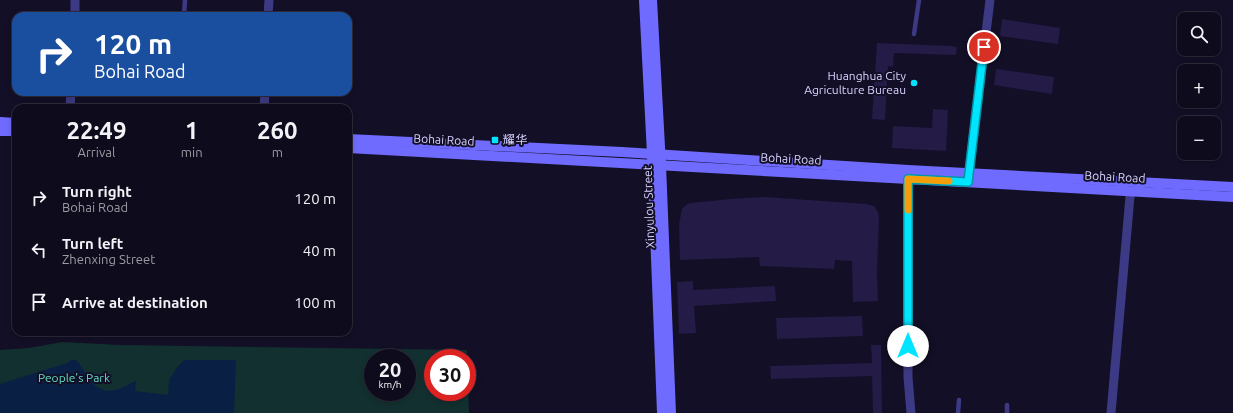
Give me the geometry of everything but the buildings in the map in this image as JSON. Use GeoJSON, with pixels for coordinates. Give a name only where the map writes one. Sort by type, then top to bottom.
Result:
{"type":"FeatureCollection","features":[{"type":"Feature","properties":{"kind":"main road","name":"Xinyulou Street"},"geometry":{"type":"LineString","coordinates":[[644,0],[656,160],[671,413]]}},
{"type":"Feature","properties":{"kind":"main road","name":"Xinyulou Street"},"geometry":{"type":"LineString","coordinates":[[652,0],[662,413]]}},
{"type":"Feature","properties":{"kind":"main road"},"geometry":{"type":"LineString","coordinates":[[0,122],[12,123]]}},
{"type":"Feature","properties":{"kind":"main road"},"geometry":{"type":"LineString","coordinates":[[0,131],[12,131]]}},
{"type":"Feature","properties":{"kind":"main road","name":"Bohai Road"},"geometry":{"type":"LineString","coordinates":[[352,139],[656,160],[1131,187],[1233,197]]}},
{"type":"Feature","properties":{"kind":"main road","name":"Bohai Road"},"geometry":{"type":"LineString","coordinates":[[352,148],[656,160]]}},
{"type":"Feature","properties":{"kind":"main road","name":"Bohai Road"},"geometry":{"type":"LineString","coordinates":[[1131,187],[1233,187]]}},
{"type":"Feature","properties":{"kind":"street"},"geometry":{"type":"LineString","coordinates":[[75,0],[75,12]]}},
{"type":"Feature","properties":{"kind":"street"},"geometry":{"type":"LineString","coordinates":[[268,12],[269,0]]}},
{"type":"Feature","properties":{"kind":"street"},"geometry":{"type":"LineString","coordinates":[[968,178],[990,0]]}},
{"type":"Feature","properties":{"kind":"street"},"geometry":{"type":"LineString","coordinates":[[908,174],[908,377],[911,413]]}},
{"type":"Feature","properties":{"kind":"street"},"geometry":{"type":"LineString","coordinates":[[1110,413],[1131,187]]}},
{"type":"Feature","properties":{"kind":"lane"},"geometry":{"type":"LineString","coordinates":[[184,12],[185,0]]}},
{"type":"Feature","properties":{"kind":"lane"},"geometry":{"type":"LineString","coordinates":[[914,34],[919,0]]}},
{"type":"Feature","properties":{"kind":"lane"},"geometry":{"type":"LineString","coordinates":[[958,413],[959,400]]}},
{"type":"Feature","properties":{"kind":"lane"},"geometry":{"type":"LineString","coordinates":[[1007,405],[1007,413]]}},
{"type":"Feature","properties":{"kind":"green space","name":"People's Park"},"geometry":{"type":"Polygon","coordinates":[[[62,342],[121,345],[398,349],[364,349],[364,401],[416,401],[416,349],[424,349],[424,401],[469,401],[469,413],[0,413],[0,350],[29,348],[62,342]]]}},
{"type":"Feature","properties":{"kind":"water"},"geometry":{"type":"Polygon","coordinates":[[[71,360],[76,360],[93,383],[103,390],[110,391],[119,389],[136,381],[135,391],[168,395],[169,380],[184,360],[236,360],[234,413],[0,413],[0,384],[67,363],[71,360]]]}},
{"type":"Feature","properties":{"kind":"slow traffic"},"geometry":{"type":"LineString","coordinates":[[908,210],[908,179],[949,181]]}},
{"type":"Feature","properties":{"kind":"place","name":"Huanghua City Agriculture Bureau"},"geometry":{"type":"Point","coordinates":[914,83]}},
{"type":"Feature","properties":{"kind":"place","name":"耀华"},"geometry":{"type":"Point","coordinates":[495,140]}},
{"type":"Feature","properties":{"kind":"route"},"geometry":{"type":"LineString","coordinates":[[908,346],[908,179],[968,182],[984,47]]}}]}
